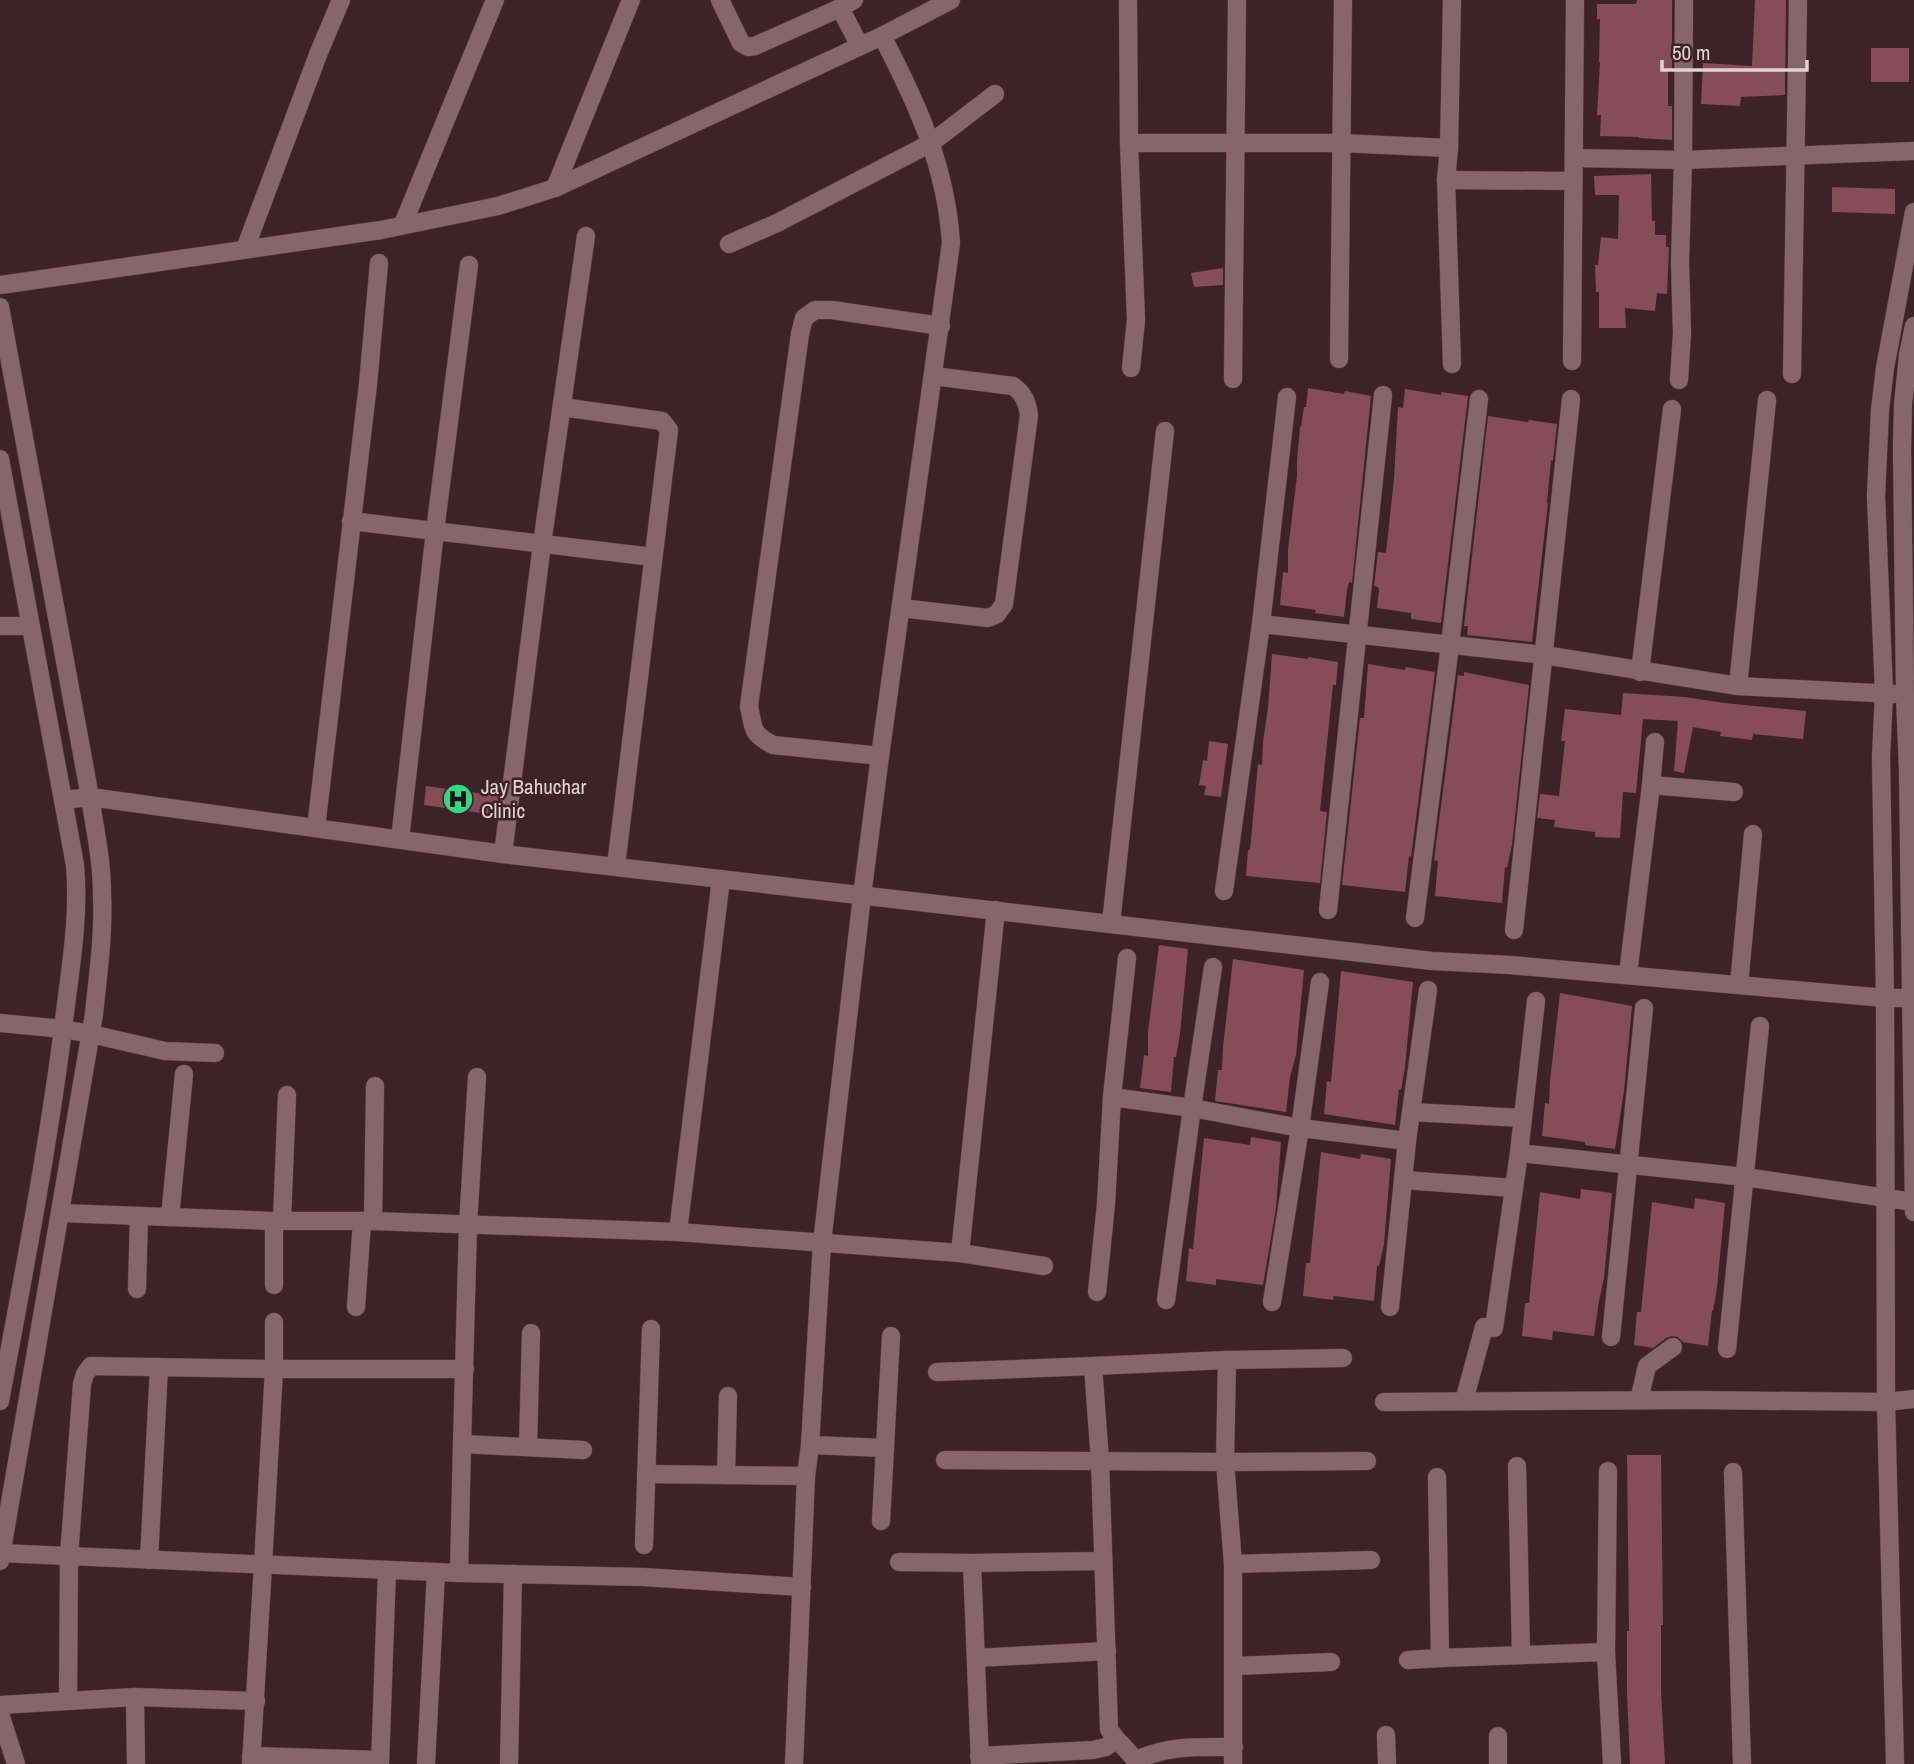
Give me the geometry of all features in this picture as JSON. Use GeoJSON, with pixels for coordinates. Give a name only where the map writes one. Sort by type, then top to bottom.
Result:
{"type":"FeatureCollection","features":[{"type":"Feature","properties":{"kind":"street"},"geometry":{"type":"LineString","coordinates":[[245,249],[341,0]]}},
{"type":"Feature","properties":{"kind":"street"},"geometry":{"type":"LineString","coordinates":[[403,224],[495,0]]}},
{"type":"Feature","properties":{"kind":"street"},"geometry":{"type":"LineString","coordinates":[[555,188],[631,0]]}},
{"type":"Feature","properties":{"kind":"street"},"geometry":{"type":"LineString","coordinates":[[720,0],[741,43],[748,47],[847,4],[860,46]]}},
{"type":"Feature","properties":{"kind":"street"},"geometry":{"type":"LineString","coordinates":[[0,285],[381,230],[498,206],[555,188],[882,36],[951,0]]}},
{"type":"Feature","properties":{"kind":"street"},"geometry":{"type":"LineString","coordinates":[[1128,0],[1129,143],[1136,320],[1131,368]]}},
{"type":"Feature","properties":{"kind":"street"},"geometry":{"type":"LineString","coordinates":[[1233,379],[1237,0]]}},
{"type":"Feature","properties":{"kind":"street"},"geometry":{"type":"LineString","coordinates":[[1339,359],[1343,0]]}},
{"type":"Feature","properties":{"kind":"street"},"geometry":{"type":"LineString","coordinates":[[1451,0],[1449,148],[1446,180],[1452,364]]}},
{"type":"Feature","properties":{"kind":"street"},"geometry":{"type":"LineString","coordinates":[[1573,361],[1575,0]]}},
{"type":"Feature","properties":{"kind":"street"},"geometry":{"type":"LineString","coordinates":[[1679,380],[1682,333],[1680,262],[1684,160],[1684,0]]}},
{"type":"Feature","properties":{"kind":"street"},"geometry":{"type":"LineString","coordinates":[[1791,374],[1798,0]]}},
{"type":"Feature","properties":{"kind":"street"},"geometry":{"type":"LineString","coordinates":[[794,1764],[806,1476],[822,1243],[880,756],[951,243],[949,215],[931,143],[913,96],[882,36]]}},
{"type":"Feature","properties":{"kind":"street"},"geometry":{"type":"LineString","coordinates":[[729,244],[777,223],[931,143],[995,94]]}},
{"type":"Feature","properties":{"kind":"street"},"geometry":{"type":"LineString","coordinates":[[1129,143],[1340,143],[1449,148]]}},
{"type":"Feature","properties":{"kind":"street"},"geometry":{"type":"LineString","coordinates":[[1574,158],[1684,160],[1914,151]]}},
{"type":"Feature","properties":{"kind":"street"},"geometry":{"type":"LineString","coordinates":[[1446,180],[1573,181]]}},
{"type":"Feature","properties":{"kind":"street"},"geometry":{"type":"LineString","coordinates":[[1895,1764],[1886,1402],[1885,998],[1881,757],[1884,693],[1876,496],[1879,421],[1885,368],[1914,212]]}},
{"type":"Feature","properties":{"kind":"street"},"geometry":{"type":"LineString","coordinates":[[503,853],[568,350],[586,236]]}},
{"type":"Feature","properties":{"kind":"street"},"geometry":{"type":"LineString","coordinates":[[316,828],[368,384],[379,263]]}},
{"type":"Feature","properties":{"kind":"street"},"geometry":{"type":"LineString","coordinates":[[400,839],[469,265]]}},
{"type":"Feature","properties":{"kind":"street"},"geometry":{"type":"LineString","coordinates":[[0,307],[90,797],[103,892],[103,929],[91,1034],[4,1516],[0,1556],[69,1556],[459,1573],[643,1577],[802,1587]]}},
{"type":"Feature","properties":{"kind":"street"},"geometry":{"type":"LineString","coordinates":[[880,756],[773,745],[758,736],[749,706],[800,334],[804,318],[815,310],[832,310],[941,326]]}},
{"type":"Feature","properties":{"kind":"street"},"geometry":{"type":"LineString","coordinates":[[1914,326],[1903,405],[1908,487],[1905,695],[1911,771],[1914,1212]]}},
{"type":"Feature","properties":{"kind":"street"},"geometry":{"type":"LineString","coordinates":[[901,608],[988,618],[997,614],[1004,604],[1029,415],[1027,403],[1022,392],[1013,386],[933,376]]}},
{"type":"Feature","properties":{"kind":"street"},"geometry":{"type":"LineString","coordinates":[[1328,910],[1383,396]]}},
{"type":"Feature","properties":{"kind":"street"},"geometry":{"type":"LineString","coordinates":[[1224,891],[1261,624],[1287,397]]}},
{"type":"Feature","properties":{"kind":"street"},"geometry":{"type":"LineString","coordinates":[[1415,918],[1479,398]]}},
{"type":"Feature","properties":{"kind":"street"},"geometry":{"type":"LineString","coordinates":[[1514,930],[1571,399]]}},
{"type":"Feature","properties":{"kind":"street"},"geometry":{"type":"LineString","coordinates":[[1738,686],[1767,400]]}},
{"type":"Feature","properties":{"kind":"street"},"geometry":{"type":"LineString","coordinates":[[562,407],[662,421],[669,430],[616,866]]}},
{"type":"Feature","properties":{"kind":"street"},"geometry":{"type":"LineString","coordinates":[[1640,672],[1672,409]]}},
{"type":"Feature","properties":{"kind":"street"},"geometry":{"type":"LineString","coordinates":[[1111,923],[1165,431]]}},
{"type":"Feature","properties":{"kind":"street"},"geometry":{"type":"LineString","coordinates":[[0,459],[77,886],[72,955],[53,1105],[0,1401]]}},
{"type":"Feature","properties":{"kind":"street"},"geometry":{"type":"LineString","coordinates":[[351,521],[653,557]]}},
{"type":"Feature","properties":{"kind":"street"},"geometry":{"type":"LineString","coordinates":[[1261,624],[1544,655],[1738,686],[1905,695]]}},
{"type":"Feature","properties":{"kind":"street"},"geometry":{"type":"LineString","coordinates":[[0,626],[30,626]]}},
{"type":"Feature","properties":{"kind":"street"},"geometry":{"type":"LineString","coordinates":[[1628,974],[1655,742]]}},
{"type":"Feature","properties":{"kind":"street"},"geometry":{"type":"LineString","coordinates":[[1651,785],[1734,792]]}},
{"type":"Feature","properties":{"kind":"street"},"geometry":{"type":"LineString","coordinates":[[63,800],[90,797],[503,853],[1432,961],[1628,974],[1885,998],[1911,998]]}},
{"type":"Feature","properties":{"kind":"street"},"geometry":{"type":"LineString","coordinates":[[1739,985],[1753,834]]}},
{"type":"Feature","properties":{"kind":"street"},"geometry":{"type":"LineString","coordinates":[[678,1232],[721,879]]}},
{"type":"Feature","properties":{"kind":"street"},"geometry":{"type":"LineString","coordinates":[[960,1253],[996,910]]}},
{"type":"Feature","properties":{"kind":"street"},"geometry":{"type":"LineString","coordinates":[[1097,1292],[1106,1204],[1112,1097],[1127,958]]}},
{"type":"Feature","properties":{"kind":"street"},"geometry":{"type":"LineString","coordinates":[[1166,1300],[1213,967]]}},
{"type":"Feature","properties":{"kind":"street"},"geometry":{"type":"LineString","coordinates":[[1272,1302],[1320,982]]}},
{"type":"Feature","properties":{"kind":"street"},"geometry":{"type":"LineString","coordinates":[[1390,1307],[1407,1141],[1428,990]]}},
{"type":"Feature","properties":{"kind":"street"},"geometry":{"type":"LineString","coordinates":[[1464,1401],[1489,1328],[1514,1188],[1536,1001]]}},
{"type":"Feature","properties":{"kind":"street"},"geometry":{"type":"LineString","coordinates":[[1611,1338],[1644,1009]]}},
{"type":"Feature","properties":{"kind":"street"},"geometry":{"type":"LineString","coordinates":[[0,1023],[63,1029],[165,1051],[215,1052]]}},
{"type":"Feature","properties":{"kind":"street"},"geometry":{"type":"LineString","coordinates":[[1727,1349],[1760,1026]]}},
{"type":"Feature","properties":{"kind":"street"},"geometry":{"type":"LineString","coordinates":[[170,1217],[184,1074]]}},
{"type":"Feature","properties":{"kind":"street"},"geometry":{"type":"LineString","coordinates":[[459,1573],[468,1225],[477,1077]]}},
{"type":"Feature","properties":{"kind":"street"},"geometry":{"type":"LineString","coordinates":[[356,1307],[367,1221],[375,1086]]}},
{"type":"Feature","properties":{"kind":"street"},"geometry":{"type":"LineString","coordinates":[[274,1285],[287,1095]]}},
{"type":"Feature","properties":{"kind":"street"},"geometry":{"type":"LineString","coordinates":[[1112,1097],[1192,1108],[1300,1128],[1407,1141]]}},
{"type":"Feature","properties":{"kind":"street"},"geometry":{"type":"LineString","coordinates":[[1411,1112],[1523,1118]]}},
{"type":"Feature","properties":{"kind":"street"},"geometry":{"type":"LineString","coordinates":[[1519,1153],[1745,1177],[1914,1202]]}},
{"type":"Feature","properties":{"kind":"street"},"geometry":{"type":"LineString","coordinates":[[1404,1180],[1514,1188]]}},
{"type":"Feature","properties":{"kind":"street"},"geometry":{"type":"LineString","coordinates":[[60,1213],[678,1232],[960,1253],[1044,1265]]}},
{"type":"Feature","properties":{"kind":"street"},"geometry":{"type":"LineString","coordinates":[[137,1289],[139,1216]]}},
{"type":"Feature","properties":{"kind":"street"},"geometry":{"type":"LineString","coordinates":[[274,1322],[274,1369],[251,1760],[380,1762],[387,1570]]}},
{"type":"Feature","properties":{"kind":"street"},"geometry":{"type":"LineString","coordinates":[[644,1545],[651,1329]]}},
{"type":"Feature","properties":{"kind":"street"},"geometry":{"type":"LineString","coordinates":[[528,1447],[531,1333]]}},
{"type":"Feature","properties":{"kind":"street"},"geometry":{"type":"LineString","coordinates":[[881,1521],[891,1336]]}},
{"type":"Feature","properties":{"kind":"street"},"geometry":{"type":"LineString","coordinates":[[1639,1401],[1647,1367],[1673,1347]]}},
{"type":"Feature","properties":{"kind":"street"},"geometry":{"type":"LineString","coordinates":[[937,1372],[1343,1358]]}},
{"type":"Feature","properties":{"kind":"street"},"geometry":{"type":"LineString","coordinates":[[1093,1366],[1100,1461],[1109,1729],[1115,1740],[1129,1751],[1136,1762],[1155,1752],[1179,1747],[1234,1755],[1233,1564],[1225,1462],[1227,1360]]}},
{"type":"Feature","properties":{"kind":"street"},"geometry":{"type":"LineString","coordinates":[[68,1701],[69,1556],[82,1384],[91,1366],[465,1369]]}},
{"type":"Feature","properties":{"kind":"street"},"geometry":{"type":"LineString","coordinates":[[149,1560],[159,1367]]}},
{"type":"Feature","properties":{"kind":"street"},"geometry":{"type":"LineString","coordinates":[[726,1475],[728,1396]]}},
{"type":"Feature","properties":{"kind":"street"},"geometry":{"type":"LineString","coordinates":[[1384,1402],[1886,1402],[1914,1399]]}},
{"type":"Feature","properties":{"kind":"street"},"geometry":{"type":"LineString","coordinates":[[462,1444],[583,1450]]}},
{"type":"Feature","properties":{"kind":"street"},"geometry":{"type":"LineString","coordinates":[[810,1445],[885,1448]]}},
{"type":"Feature","properties":{"kind":"street"},"geometry":{"type":"LineString","coordinates":[[945,1460],[1367,1461]]}},
{"type":"Feature","properties":{"kind":"street"},"geometry":{"type":"LineString","coordinates":[[1517,1466],[1521,1655]]}},
{"type":"Feature","properties":{"kind":"street"},"geometry":{"type":"LineString","coordinates":[[1608,1471],[1606,1652],[1612,1764]]}},
{"type":"Feature","properties":{"kind":"street"},"geometry":{"type":"LineString","coordinates":[[1733,1472],[1742,1764]]}},
{"type":"Feature","properties":{"kind":"street"},"geometry":{"type":"LineString","coordinates":[[646,1474],[806,1476]]}},
{"type":"Feature","properties":{"kind":"street"},"geometry":{"type":"LineString","coordinates":[[1437,1477],[1440,1658]]}},
{"type":"Feature","properties":{"kind":"street"},"geometry":{"type":"LineString","coordinates":[[1233,1564],[1371,1560]]}},
{"type":"Feature","properties":{"kind":"street"},"geometry":{"type":"LineString","coordinates":[[899,1562],[1103,1561]]}},
{"type":"Feature","properties":{"kind":"street"},"geometry":{"type":"LineString","coordinates":[[972,1563],[979,1760],[1063,1758],[1106,1747],[1115,1740]]}},
{"type":"Feature","properties":{"kind":"street"},"geometry":{"type":"LineString","coordinates":[[426,1764],[436,1572]]}},
{"type":"Feature","properties":{"kind":"street"},"geometry":{"type":"LineString","coordinates":[[509,1764],[513,1574]]}},
{"type":"Feature","properties":{"kind":"street"},"geometry":{"type":"LineString","coordinates":[[976,1658],[1107,1651]]}},
{"type":"Feature","properties":{"kind":"street"},"geometry":{"type":"LineString","coordinates":[[1408,1660],[1606,1652]]}},
{"type":"Feature","properties":{"kind":"street"},"geometry":{"type":"LineString","coordinates":[[1234,1666],[1331,1662]]}},
{"type":"Feature","properties":{"kind":"street"},"geometry":{"type":"LineString","coordinates":[[0,1704],[135,1697],[256,1701]]}},
{"type":"Feature","properties":{"kind":"street"},"geometry":{"type":"LineString","coordinates":[[135,1697],[136,1764]]}},
{"type":"Feature","properties":{"kind":"street"},"geometry":{"type":"LineString","coordinates":[[0,1714],[16,1764]]}},
{"type":"Feature","properties":{"kind":"street"},"geometry":{"type":"LineString","coordinates":[[1386,1735],[1387,1764]]}},
{"type":"Feature","properties":{"kind":"street"},"geometry":{"type":"LineString","coordinates":[[1498,1736],[1498,1764]]}},
{"type":"Feature","properties":{"kind":"building"},"geometry":{"type":"Polygon","coordinates":[[[1637,0],[1672,0],[1672,69],[1668,69],[1668,106],[1672,106],[1672,140],[1600,136],[1601,115],[1597,115],[1600,19],[1597,19],[1597,4],[1636,4],[1637,0]]]}},
{"type":"Feature","properties":{"kind":"building"},"geometry":{"type":"Polygon","coordinates":[[[1755,0],[1786,0],[1785,95],[1741,97],[1740,106],[1701,104],[1703,63],[1752,66],[1755,0]]]}},
{"type":"Feature","properties":{"kind":"building"},"geometry":{"type":"Polygon","coordinates":[[[1871,48],[1909,48],[1909,82],[1871,82],[1871,48]]]}},
{"type":"Feature","properties":{"kind":"building"},"geometry":{"type":"Polygon","coordinates":[[[1651,174],[1655,235],[1666,235],[1666,247],[1669,247],[1667,294],[1657,293],[1655,311],[1625,308],[1626,328],[1599,328],[1599,292],[1596,292],[1595,265],[1598,265],[1601,237],[1618,239],[1619,195],[1595,195],[1594,176],[1651,174]]]}},
{"type":"Feature","properties":{"kind":"building"},"geometry":{"type":"Polygon","coordinates":[[[1832,187],[1895,189],[1895,214],[1832,212],[1832,187]]]}},
{"type":"Feature","properties":{"kind":"building"},"geometry":{"type":"Polygon","coordinates":[[[1223,268],[1223,285],[1194,287],[1191,273],[1223,268]]]}},
{"type":"Feature","properties":{"kind":"building"},"geometry":{"type":"Polygon","coordinates":[[[1308,388],[1371,396],[1352,583],[1349,582],[1347,590],[1344,617],[1280,605],[1283,572],[1288,573],[1300,427],[1308,388]]]}},
{"type":"Feature","properties":{"kind":"building"},"geometry":{"type":"Polygon","coordinates":[[[1405,389],[1468,396],[1441,623],[1411,619],[1411,613],[1377,608],[1379,590],[1374,586],[1378,552],[1386,553],[1398,407],[1403,408],[1405,389]]]}},
{"type":"Feature","properties":{"kind":"building"},"geometry":{"type":"Polygon","coordinates":[[[1488,416],[1557,424],[1532,642],[1467,635],[1468,626],[1464,626],[1488,416]]]}},
{"type":"Feature","properties":{"kind":"building"},"geometry":{"type":"Polygon","coordinates":[[[1272,654],[1338,662],[1336,685],[1333,685],[1320,811],[1327,812],[1320,883],[1246,876],[1258,764],[1262,765],[1272,654]]]}},
{"type":"Feature","properties":{"kind":"building"},"geometry":{"type":"Polygon","coordinates":[[[1368,664],[1435,672],[1405,892],[1342,885],[1360,718],[1364,718],[1368,664]]]}},
{"type":"Feature","properties":{"kind":"building"},"geometry":{"type":"Polygon","coordinates":[[[1464,672],[1529,685],[1512,845],[1507,868],[1505,867],[1502,903],[1435,896],[1438,861],[1434,860],[1458,675],[1464,676],[1464,672]]]}},
{"type":"Feature","properties":{"kind":"building"},"geometry":{"type":"Polygon","coordinates":[[[1623,693],[1806,711],[1803,739],[1753,734],[1752,740],[1720,736],[1721,732],[1693,727],[1684,773],[1674,771],[1678,721],[1643,719],[1636,793],[1623,792],[1620,838],[1595,837],[1595,832],[1554,827],[1555,820],[1537,818],[1540,794],[1559,796],[1565,741],[1561,741],[1565,709],[1621,715],[1623,693]]]}},
{"type":"Feature","properties":{"kind":"building"},"geometry":{"type":"Polygon","coordinates":[[[1209,741],[1228,744],[1221,797],[1204,795],[1206,786],[1199,785],[1203,760],[1207,761],[1209,741]]]}},
{"type":"Feature","properties":{"kind":"building"},"geometry":{"type":"Polygon","coordinates":[[[426,786],[499,796],[496,815],[424,805],[426,786]]]}},
{"type":"Feature","properties":{"kind":"building"},"geometry":{"type":"Polygon","coordinates":[[[1159,945],[1188,949],[1171,1092],[1140,1088],[1144,1055],[1148,1056],[1148,1032],[1159,945]]]}},
{"type":"Feature","properties":{"kind":"building"},"geometry":{"type":"Polygon","coordinates":[[[1233,959],[1304,970],[1296,1055],[1290,1077],[1286,1112],[1215,1101],[1218,1070],[1222,1070],[1233,959]]]}},
{"type":"Feature","properties":{"kind":"building"},"geometry":{"type":"Polygon","coordinates":[[[1341,971],[1413,982],[1405,1067],[1401,1090],[1399,1089],[1395,1125],[1324,1114],[1327,1081],[1331,1082],[1341,971]]]}},
{"type":"Feature","properties":{"kind":"building"},"geometry":{"type":"Polygon","coordinates":[[[1560,993],[1632,1006],[1615,1149],[1542,1136],[1545,1103],[1549,1104],[1560,993]]]}},
{"type":"Feature","properties":{"kind":"building"},"geometry":{"type":"Polygon","coordinates":[[[1251,1137],[1281,1142],[1276,1208],[1263,1285],[1216,1279],[1216,1285],[1186,1281],[1189,1248],[1193,1249],[1204,1138],[1250,1145],[1251,1137]]]}},
{"type":"Feature","properties":{"kind":"building"},"geometry":{"type":"Polygon","coordinates":[[[1321,1152],[1360,1159],[1361,1154],[1391,1159],[1384,1244],[1377,1266],[1374,1301],[1334,1296],[1333,1300],[1303,1296],[1306,1263],[1310,1263],[1321,1152]]]}},
{"type":"Feature","properties":{"kind":"building"},"geometry":{"type":"Polygon","coordinates":[[[1581,1189],[1612,1193],[1604,1278],[1594,1336],[1553,1331],[1552,1340],[1522,1336],[1525,1303],[1529,1303],[1540,1192],[1580,1199],[1581,1189]]]}},
{"type":"Feature","properties":{"kind":"building"},"geometry":{"type":"Polygon","coordinates":[[[1695,1198],[1725,1203],[1708,1346],[1683,1342],[1672,1336],[1653,1348],[1634,1345],[1637,1312],[1641,1312],[1652,1202],[1694,1209],[1695,1198]]]}},
{"type":"Feature","properties":{"kind":"building"},"geometry":{"type":"Polygon","coordinates":[[[1627,1455],[1661,1455],[1661,1690],[1665,1764],[1630,1764],[1627,1692],[1627,1455]]]}},
{"type":"Feature","properties":{"kind":"place","name":"Jay Bahuchar Clinic"},"geometry":{"type":"Point","coordinates":[458,799]}}]}
